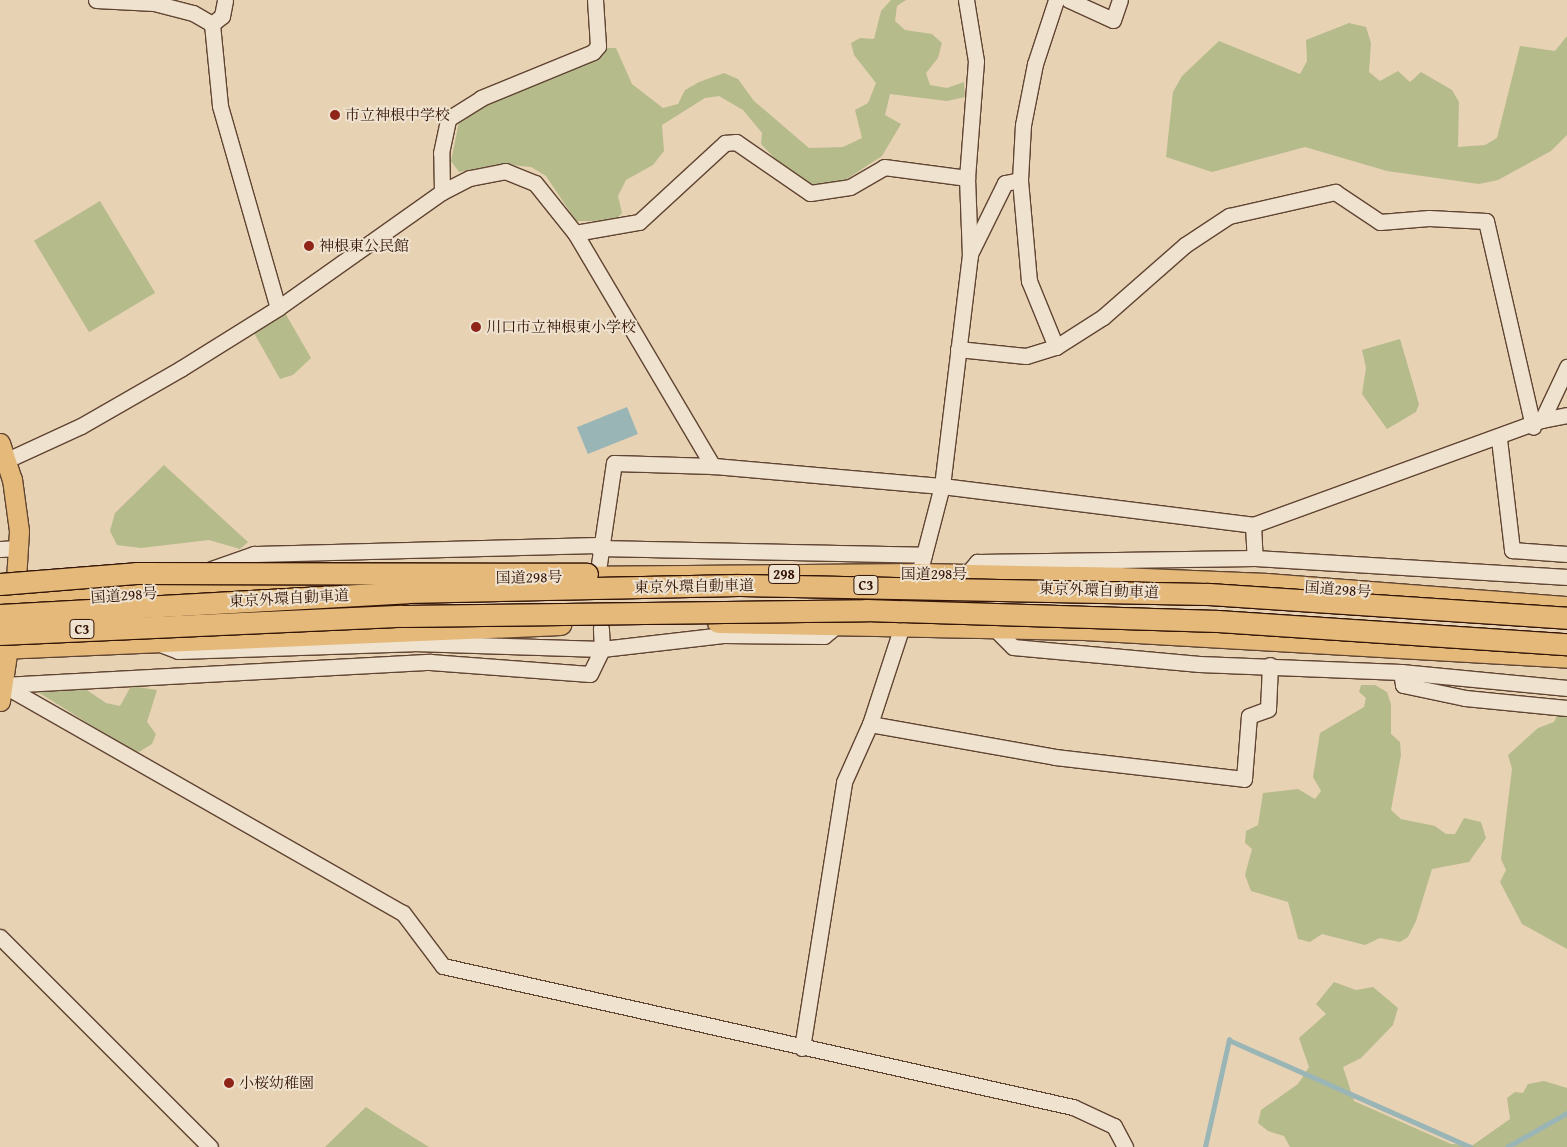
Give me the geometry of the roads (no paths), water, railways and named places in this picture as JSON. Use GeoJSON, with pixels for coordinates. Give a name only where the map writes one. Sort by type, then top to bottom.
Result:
{"type":"FeatureCollection","features":[{"type":"Feature","properties":{"kind":"highway","name":"国道298号"},"geometry":{"type":"LineString","coordinates":[[5,606],[146,594],[507,578],[922,564],[967,574],[1180,580],[1567,607]]}},
{"type":"Feature","properties":{"kind":"highway"},"geometry":{"type":"LineString","coordinates":[[0,582],[136,573],[525,572],[738,585]]}},
{"type":"Feature","properties":{"kind":"highway"},"geometry":{"type":"LineString","coordinates":[[1180,580],[1328,578],[1567,597]]}},
{"type":"Feature","properties":{"kind":"highway","name":"東京外環自動車道"},"geometry":{"type":"LineString","coordinates":[[5,606],[388,593],[738,585],[1208,594],[1567,618]]}},
{"type":"Feature","properties":{"kind":"highway","name":"東京外環自動車道"},"geometry":{"type":"LineString","coordinates":[[2,642],[72,629],[581,611],[866,610],[1217,621],[1567,644]]}},
{"type":"Feature","properties":{"kind":"highway"},"geometry":{"type":"LineString","coordinates":[[2,642],[147,639],[598,623],[903,622],[1086,629],[1567,657]]}},
{"type":"Feature","properties":{"kind":"highway"},"geometry":{"type":"LineString","coordinates":[[1086,629],[1567,666]]}},
{"type":"Feature","properties":{"kind":"main road"},"geometry":{"type":"LineString","coordinates":[[1,693],[5,606],[19,548],[3,452]]}},
{"type":"Feature","properties":{"kind":"street"},"geometry":{"type":"LineString","coordinates":[[96,0],[154,4],[193,13],[212,24]]}},
{"type":"Feature","properties":{"kind":"street"},"geometry":{"type":"LineString","coordinates":[[212,24],[222,16],[224,0]]}},
{"type":"Feature","properties":{"kind":"street"},"geometry":{"type":"LineString","coordinates":[[442,192],[441,153],[448,119],[481,98],[592,52],[598,46],[595,0]]}},
{"type":"Feature","properties":{"kind":"street"},"geometry":{"type":"LineString","coordinates":[[802,1048],[844,782],[870,724],[922,564],[942,486],[970,256],[967,178],[976,61],[966,0]]}},
{"type":"Feature","properties":{"kind":"street"},"geometry":{"type":"LineString","coordinates":[[1056,0],[1026,107],[1020,180],[1030,281],[1056,348]]}},
{"type":"Feature","properties":{"kind":"street"},"geometry":{"type":"LineString","coordinates":[[1069,0],[1113,20],[1120,0]]}},
{"type":"Feature","properties":{"kind":"street"},"geometry":{"type":"LineString","coordinates":[[212,24],[220,106],[278,308]]}},
{"type":"Feature","properties":{"kind":"street"},"geometry":{"type":"LineString","coordinates":[[575,232],[639,222],[725,143],[736,142],[810,193],[850,187],[884,167],[967,178]]}},
{"type":"Feature","properties":{"kind":"street"},"geometry":{"type":"LineString","coordinates":[[3,452],[81,426],[278,308],[442,192],[470,178],[505,171],[534,183],[575,232],[713,466]]}},
{"type":"Feature","properties":{"kind":"street"},"geometry":{"type":"LineString","coordinates":[[970,256],[1005,183],[1020,180]]}},
{"type":"Feature","properties":{"kind":"street"},"geometry":{"type":"LineString","coordinates":[[958,349],[1026,356],[1056,348],[1102,317],[1186,245],[1229,216],[1335,192],[1380,222],[1428,218],[1486,221],[1549,420],[1567,429]]}},
{"type":"Feature","properties":{"kind":"street"},"geometry":{"type":"LineString","coordinates":[[1549,420],[1567,367]]}},
{"type":"Feature","properties":{"kind":"street"},"geometry":{"type":"LineString","coordinates":[[599,564],[599,546],[614,464],[713,466],[942,486],[1253,525],[1549,420]]}},
{"type":"Feature","properties":{"kind":"street"},"geometry":{"type":"LineString","coordinates":[[1498,439],[1512,550],[1567,554]]}},
{"type":"Feature","properties":{"kind":"street"},"geometry":{"type":"LineString","coordinates":[[1253,525],[1255,558]]}},
{"type":"Feature","properties":{"kind":"street"},"geometry":{"type":"LineString","coordinates":[[146,594],[254,554],[599,546],[922,564]]}},
{"type":"Feature","properties":{"kind":"street"},"geometry":{"type":"LineString","coordinates":[[0,549],[19,548]]}},
{"type":"Feature","properties":{"kind":"street"},"geometry":{"type":"LineString","coordinates":[[967,574],[977,562],[1255,558],[1567,577]]}},
{"type":"Feature","properties":{"kind":"street"},"geometry":{"type":"LineString","coordinates":[[147,639],[178,651],[413,643],[602,649],[723,635],[824,636],[841,622]]}},
{"type":"Feature","properties":{"kind":"street"},"geometry":{"type":"LineString","coordinates":[[991,625],[1013,647],[1199,664],[1270,665],[1401,672],[1567,688]]}},
{"type":"Feature","properties":{"kind":"street"},"geometry":{"type":"LineString","coordinates":[[1,693],[430,662],[590,674],[602,649],[601,628]]}},
{"type":"Feature","properties":{"kind":"street"},"geometry":{"type":"LineString","coordinates":[[870,724],[1054,757],[1244,779],[1249,716],[1268,709],[1270,665]]}},
{"type":"Feature","properties":{"kind":"street"},"geometry":{"type":"LineString","coordinates":[[1401,672],[1403,685],[1466,698],[1567,708]]}},
{"type":"Feature","properties":{"kind":"street"},"geometry":{"type":"LineString","coordinates":[[1,693],[403,913],[443,966],[802,1048],[1073,1107],[1114,1126],[1126,1147]]}},
{"type":"Feature","properties":{"kind":"street"},"geometry":{"type":"LineString","coordinates":[[0,937],[210,1147]]}},
{"type":"Feature","properties":{"kind":"water"},"geometry":{"type":"Polygon","coordinates":[[[627,407],[638,434],[588,454],[577,427],[627,407]]]}},
{"type":"Feature","properties":{"kind":"waterway"},"geometry":{"type":"LineString","coordinates":[[1205,1147],[1229,1040],[1470,1147]]}},
{"type":"Feature","properties":{"kind":"waterway"},"geometry":{"type":"LineString","coordinates":[[1507,1147],[1567,1113]]}},
{"type":"Feature","properties":{"kind":"place","name":"市立神根中学校"},"geometry":{"type":"Point","coordinates":[335,115]}},
{"type":"Feature","properties":{"kind":"place","name":"神根東公民館"},"geometry":{"type":"Point","coordinates":[309,246]}},
{"type":"Feature","properties":{"kind":"place","name":"川口市立神根東小学校"},"geometry":{"type":"Point","coordinates":[476,327]}},
{"type":"Feature","properties":{"kind":"place","name":"小桜幼稚園"},"geometry":{"type":"Point","coordinates":[229,1083]}}]}
